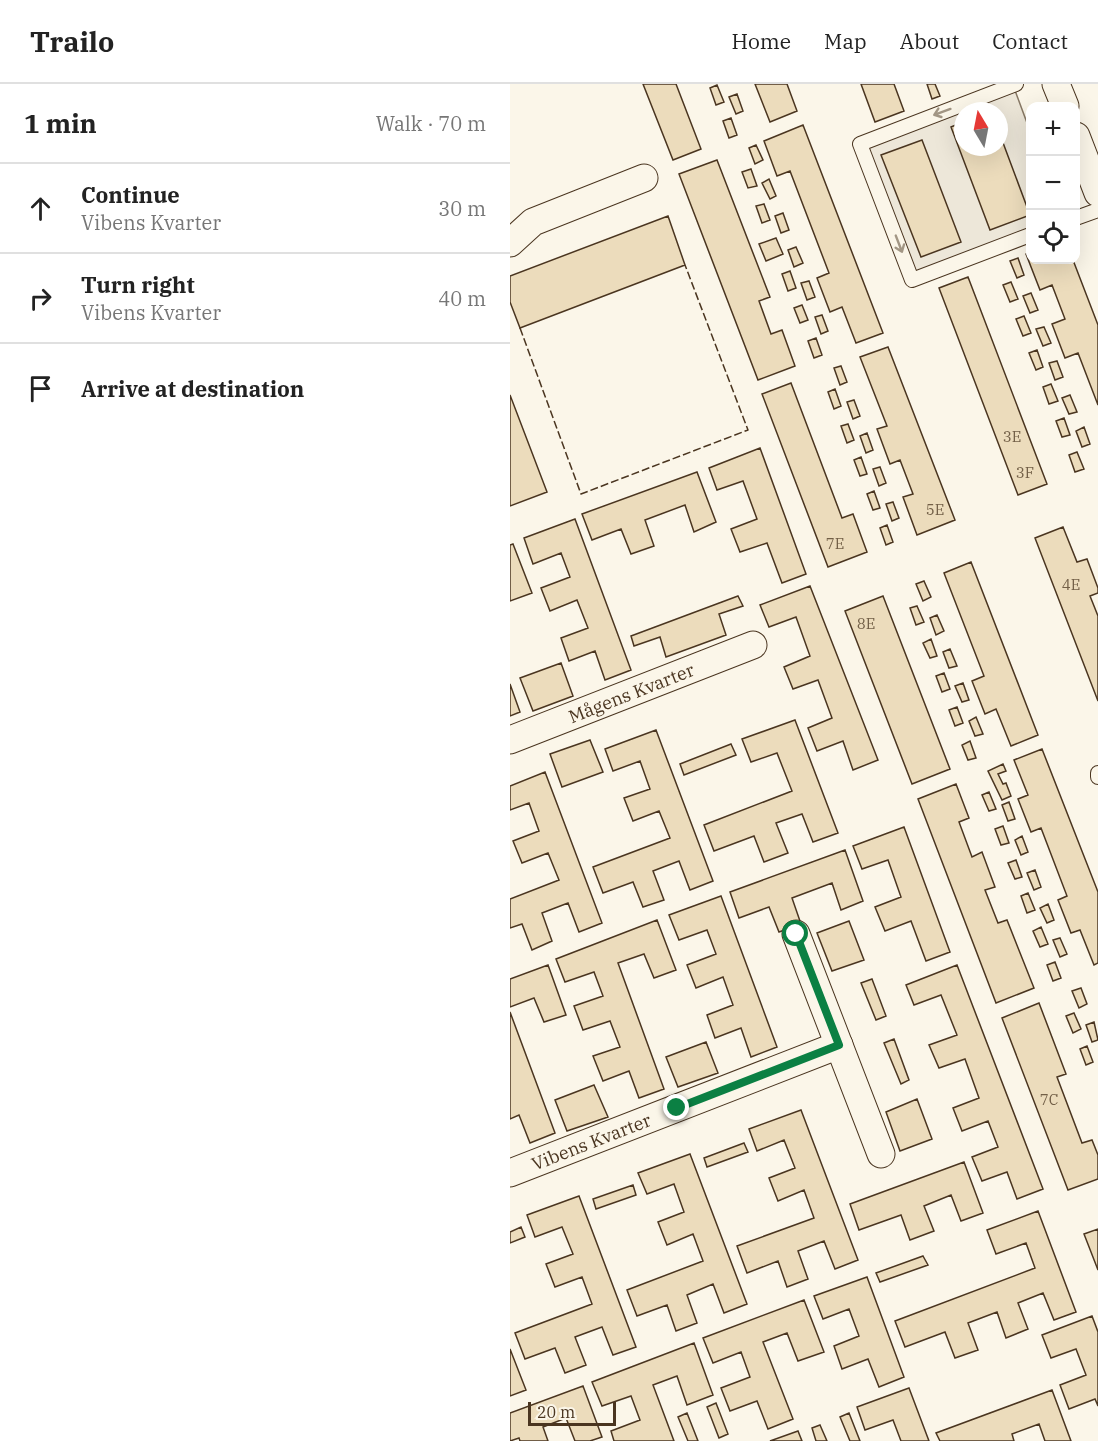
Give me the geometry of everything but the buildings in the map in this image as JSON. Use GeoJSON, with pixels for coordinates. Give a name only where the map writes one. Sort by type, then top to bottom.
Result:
{"type":"FeatureCollection","features":[{"type":"Feature","properties":{"kind":"street"},"geometry":{"type":"LineString","coordinates":[[1056,84],[1063,102]]}},
{"type":"Feature","properties":{"kind":"street"},"geometry":{"type":"LineString","coordinates":[[1080,146],[1098,193]]}},
{"type":"Feature","properties":{"kind":"street"},"geometry":{"type":"LineString","coordinates":[[510,243],[533,222],[644,177]]}},
{"type":"Feature","properties":{"kind":"street","name":"Mågens Kvarter"},"geometry":{"type":"LineString","coordinates":[[510,740],[753,645]]}},
{"type":"Feature","properties":{"kind":"street"},"geometry":{"type":"LineString","coordinates":[[796,934],[881,1154]]}},
{"type":"Feature","properties":{"kind":"street","name":"Vibens Kvarter"},"geometry":{"type":"LineString","coordinates":[[510,1173],[839,1045]]}},
{"type":"Feature","properties":{"kind":"lane"},"geometry":{"type":"LineString","coordinates":[[1016,84],[860,144],[912,280],[1026,237]]}},
{"type":"Feature","properties":{"kind":"lane"},"geometry":{"type":"LineString","coordinates":[[1080,217],[1098,210]]}},
{"type":"Feature","properties":{"kind":"shaded area"},"geometry":{"type":"Polygon","coordinates":[[[1013,85],[1026,120],[1026,237],[912,280],[860,144],[954,108],[954,156],[1008,156],[1008,102],[969,102],[1013,85]]]}},
{"type":"Feature","properties":{"kind":"fence"},"geometry":{"type":"LineString","coordinates":[[520,328],[581,494],[748,430],[685,265]]}},
{"type":"Feature","properties":{"kind":"route"},"geometry":{"type":"LineString","coordinates":[[677,1108],[839,1045],[796,934]]}}]}
